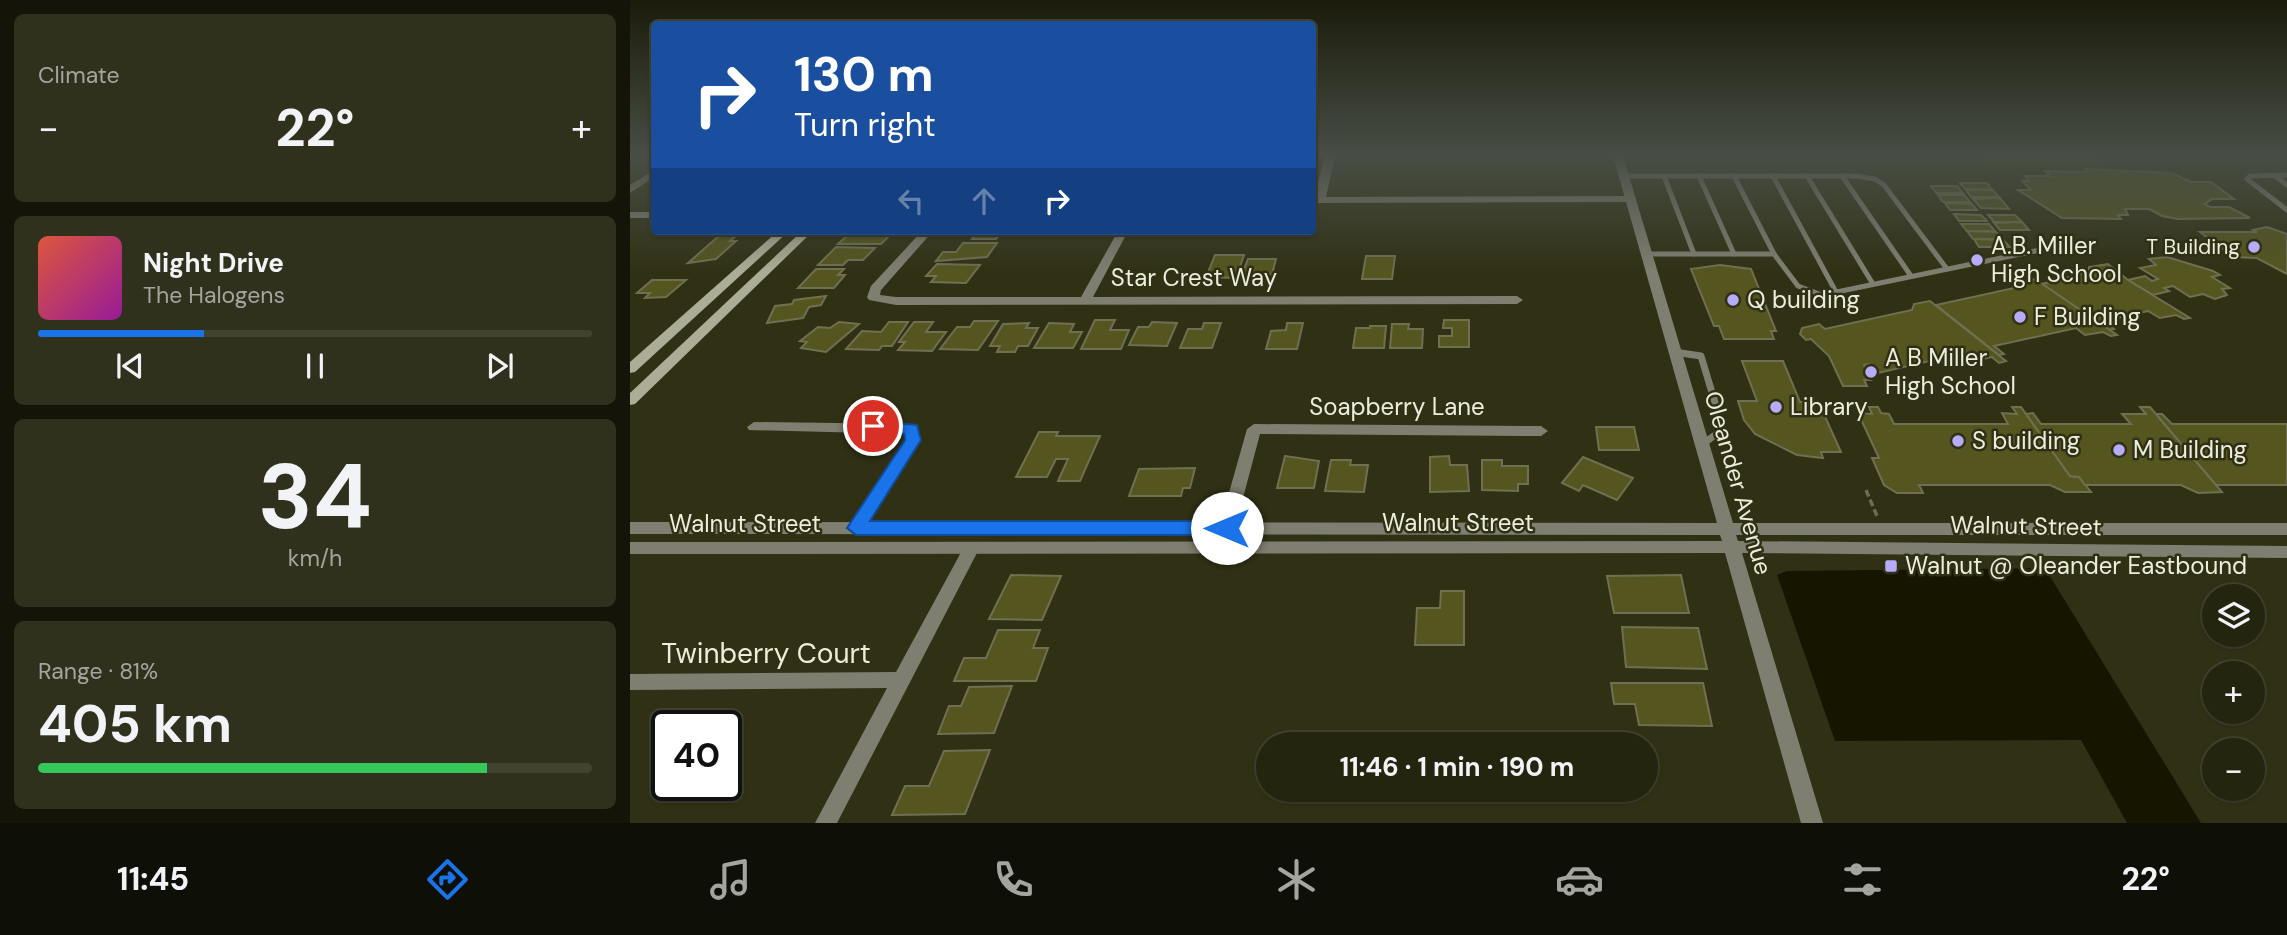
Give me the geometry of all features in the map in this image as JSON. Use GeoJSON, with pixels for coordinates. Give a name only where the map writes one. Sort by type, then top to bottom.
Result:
{"type":"FeatureCollection","features":[{"type":"Feature","properties":{"kind":"main road"},"geometry":{"type":"LineString","coordinates":[[630,369],[780,235]]}},
{"type":"Feature","properties":{"kind":"main road"},"geometry":{"type":"LineString","coordinates":[[630,401],[804,235]]}},
{"type":"Feature","properties":{"kind":"street","name":"Oleander Avenue"},"geometry":{"type":"LineString","coordinates":[[1630,194],[1812,823]]}},
{"type":"Feature","properties":{"kind":"street"},"geometry":{"type":"LineString","coordinates":[[1316,200],[1631,199]]}},
{"type":"Feature","properties":{"kind":"street"},"geometry":{"type":"LineString","coordinates":[[630,215],[651,215]]}},
{"type":"Feature","properties":{"kind":"street","name":"Star Crest Way"},"geometry":{"type":"LineString","coordinates":[[924,235],[875,289],[873,297],[896,301],[1517,300]]}},
{"type":"Feature","properties":{"kind":"street"},"geometry":{"type":"LineString","coordinates":[[1086,299],[1121,235]]}},
{"type":"Feature","properties":{"kind":"street"},"geometry":{"type":"LineString","coordinates":[[754,427],[896,426],[911,429],[913,440],[856,528]]}},
{"type":"Feature","properties":{"kind":"street","name":"Soapberry Lane"},"geometry":{"type":"LineString","coordinates":[[1227,528],[1254,429],[1541,431]]}},
{"type":"Feature","properties":{"kind":"street","name":"Walnut Street"},"geometry":{"type":"LineString","coordinates":[[630,528],[2287,529]]}},
{"type":"Feature","properties":{"kind":"street","name":"Walnut Street"},"geometry":{"type":"LineString","coordinates":[[630,548],[1731,547],[2287,552]]}},
{"type":"Feature","properties":{"kind":"street"},"geometry":{"type":"LineString","coordinates":[[826,823],[971,549]]}},
{"type":"Feature","properties":{"kind":"street","name":"Twinberry Court"},"geometry":{"type":"LineString","coordinates":[[630,682],[901,680]]}},
{"type":"Feature","properties":{"kind":"lane"},"geometry":{"type":"LineString","coordinates":[[1671,194],[1694,254]]}},
{"type":"Feature","properties":{"kind":"lane"},"geometry":{"type":"LineString","coordinates":[[1707,194],[1734,254]]}},
{"type":"Feature","properties":{"kind":"lane"},"geometry":{"type":"LineString","coordinates":[[1743,194],[1774,254],[1782,260],[1797,288],[1809,294],[1836,292],[2069,244]]}},
{"type":"Feature","properties":{"kind":"lane"},"geometry":{"type":"LineString","coordinates":[[1783,194],[1836,292]]}},
{"type":"Feature","properties":{"kind":"lane"},"geometry":{"type":"LineString","coordinates":[[1818,194],[1873,284]]}},
{"type":"Feature","properties":{"kind":"lane"},"geometry":{"type":"LineString","coordinates":[[1855,194],[1911,276]]}},
{"type":"Feature","properties":{"kind":"lane"},"geometry":{"type":"LineString","coordinates":[[1891,194],[1947,269]]}},
{"type":"Feature","properties":{"kind":"lane"},"geometry":{"type":"LineString","coordinates":[[2267,194],[2287,210]]}},
{"type":"Feature","properties":{"kind":"lane"},"geometry":{"type":"LineString","coordinates":[[1647,254],[1774,254]]}},
{"type":"Feature","properties":{"kind":"lane"},"geometry":{"type":"LineString","coordinates":[[1674,352],[1701,356],[1706,369],[1723,429],[1702,445]]}},
{"type":"Feature","properties":{"kind":"path"},"geometry":{"type":"LineString","coordinates":[[1866,490],[1877,516]]}},
{"type":"Feature","properties":{"kind":"shaded area"},"geometry":{"type":"Polygon","coordinates":[[[2045,568],[2201,823],[2127,823],[2081,740],[1835,741],[1777,575],[1787,571],[2045,568]]]}},
{"type":"Feature","properties":{"kind":"building"},"geometry":{"type":"Polygon","coordinates":[[[1969,194],[1997,194],[1999,197],[1971,197],[1969,194]]]}},
{"type":"Feature","properties":{"kind":"building"},"geometry":{"type":"Polygon","coordinates":[[[2025,194],[2228,194],[2234,199],[2212,199],[2205,204],[2210,207],[2229,207],[2250,218],[2178,219],[2162,216],[2149,209],[2125,209],[2128,215],[2118,215],[2121,219],[2062,218],[2025,194]]]}},
{"type":"Feature","properties":{"kind":"building"},"geometry":{"type":"Polygon","coordinates":[[[1938,195],[1964,195],[1970,202],[1943,202],[1938,195]]]}},
{"type":"Feature","properties":{"kind":"building"},"geometry":{"type":"Polygon","coordinates":[[[2000,198],[2009,209],[1981,208],[1973,199],[2000,198]]]}},
{"type":"Feature","properties":{"kind":"building"},"geometry":{"type":"Polygon","coordinates":[[[1945,203],[1972,204],[1977,210],[1950,210],[1945,203]]]}},
{"type":"Feature","properties":{"kind":"building"},"geometry":{"type":"Polygon","coordinates":[[[1954,214],[1981,215],[1987,221],[1959,221],[1954,214]]]}},
{"type":"Feature","properties":{"kind":"building"},"geometry":{"type":"Polygon","coordinates":[[[1988,215],[2015,215],[2022,222],[1994,222],[1988,215]]]}},
{"type":"Feature","properties":{"kind":"building"},"geometry":{"type":"Polygon","coordinates":[[[2022,222],[2029,230],[2000,230],[1994,223],[2022,222]]]}},
{"type":"Feature","properties":{"kind":"building"},"geometry":{"type":"Polygon","coordinates":[[[1961,224],[1989,224],[1995,231],[1967,231],[1961,224]]]}},
{"type":"Feature","properties":{"kind":"building","name":"T Building"},"geometry":{"type":"Polygon","coordinates":[[[2267,227],[2287,234],[2287,274],[2257,258],[2233,257],[2200,232],[2257,232],[2253,230],[2267,227]]]}},
{"type":"Feature","properties":{"kind":"building"},"geometry":{"type":"Polygon","coordinates":[[[1967,231],[1996,232],[2002,239],[1973,239],[1967,231]]]}},
{"type":"Feature","properties":{"kind":"building"},"geometry":{"type":"Polygon","coordinates":[[[720,235],[737,235],[730,241],[736,241],[716,259],[688,263],[720,235]]]}},
{"type":"Feature","properties":{"kind":"building"},"geometry":{"type":"Polygon","coordinates":[[[848,235],[890,235],[881,244],[838,244],[848,235]]]}},
{"type":"Feature","properties":{"kind":"building"},"geometry":{"type":"Polygon","coordinates":[[[975,235],[999,235],[996,239],[972,239],[975,235]]]}},
{"type":"Feature","properties":{"kind":"building"},"geometry":{"type":"Polygon","coordinates":[[[1974,239],[2003,240],[2010,247],[1979,247],[1974,239]]]}},
{"type":"Feature","properties":{"kind":"building"},"geometry":{"type":"Polygon","coordinates":[[[963,243],[997,243],[987,257],[936,261],[943,252],[956,252],[963,243]]]}},
{"type":"Feature","properties":{"kind":"building"},"geometry":{"type":"Polygon","coordinates":[[[836,247],[875,248],[863,260],[848,260],[843,265],[818,265],[836,247]]]}},
{"type":"Feature","properties":{"kind":"building"},"geometry":{"type":"Polygon","coordinates":[[[1215,255],[1244,255],[1236,278],[1206,277],[1215,255]]]}},
{"type":"Feature","properties":{"kind":"building"},"geometry":{"type":"Polygon","coordinates":[[[1366,256],[1395,256],[1392,279],[1362,279],[1366,256]]]}},
{"type":"Feature","properties":{"kind":"building"},"geometry":{"type":"Polygon","coordinates":[[[2167,257],[2220,275],[2212,277],[2230,288],[2222,289],[2227,295],[2215,299],[2203,294],[2190,297],[2173,286],[2164,288],[2169,291],[2153,295],[2128,280],[2145,276],[2152,281],[2158,279],[2140,268],[2156,265],[2149,259],[2167,257]]]}},
{"type":"Feature","properties":{"kind":"building"},"geometry":{"type":"Polygon","coordinates":[[[1248,259],[1276,259],[1272,274],[1241,277],[1248,259]]]}},
{"type":"Feature","properties":{"kind":"building"},"geometry":{"type":"Polygon","coordinates":[[[937,264],[980,265],[966,283],[931,282],[936,276],[926,276],[937,264]]]}},
{"type":"Feature","properties":{"kind":"building"},"geometry":{"type":"Polygon","coordinates":[[[2108,264],[2128,280],[2190,318],[2184,319],[2176,315],[2160,318],[2148,311],[2104,321],[2114,329],[2109,330],[2042,284],[2089,272],[2089,267],[2108,264]]]}},
{"type":"Feature","properties":{"kind":"building","name":"Q building"},"geometry":{"type":"Polygon","coordinates":[[[1720,265],[1751,269],[1776,331],[1771,331],[1774,339],[1724,339],[1719,326],[1714,326],[1691,269],[1720,265]]]}},
{"type":"Feature","properties":{"kind":"building"},"geometry":{"type":"Polygon","coordinates":[[[816,269],[844,269],[838,275],[845,275],[834,288],[798,288],[816,269]]]}},
{"type":"Feature","properties":{"kind":"building","name":"F Building"},"geometry":{"type":"Polygon","coordinates":[[[2035,279],[2117,335],[2111,336],[2103,332],[2085,335],[2076,328],[1994,346],[2004,354],[1999,355],[1936,305],[2019,287],[2019,282],[2035,279]]]}},
{"type":"Feature","properties":{"kind":"building"},"geometry":{"type":"Polygon","coordinates":[[[652,280],[686,280],[666,297],[645,298],[650,293],[637,293],[652,280]]]}},
{"type":"Feature","properties":{"kind":"building"},"geometry":{"type":"Polygon","coordinates":[[[826,296],[821,305],[809,307],[803,318],[767,323],[775,306],[792,304],[794,300],[826,296]]]}},
{"type":"Feature","properties":{"kind":"building"},"geometry":{"type":"Polygon","coordinates":[[[1930,301],[2006,361],[1999,363],[1992,357],[1973,361],[1964,353],[1878,373],[1869,364],[1864,365],[1871,380],[1864,380],[1867,386],[1843,386],[1829,356],[1811,339],[1806,340],[1800,334],[1802,328],[1819,324],[1825,329],[1912,310],[1914,304],[1930,301]]]}},
{"type":"Feature","properties":{"kind":"building"},"geometry":{"type":"Polygon","coordinates":[[[1095,320],[1115,320],[1110,330],[1129,330],[1121,349],[1081,349],[1095,320]]]}},
{"type":"Feature","properties":{"kind":"building"},"geometry":{"type":"Polygon","coordinates":[[[1444,320],[1469,320],[1469,347],[1439,347],[1439,336],[1452,336],[1452,328],[1443,328],[1444,320]]]}},
{"type":"Feature","properties":{"kind":"building"},"geometry":{"type":"Polygon","coordinates":[[[974,321],[998,321],[978,350],[940,349],[957,327],[970,327],[974,321]]]}},
{"type":"Feature","properties":{"kind":"building"},"geometry":{"type":"Polygon","coordinates":[[[839,322],[859,324],[826,352],[801,348],[807,342],[800,341],[818,327],[830,328],[839,322]]]}},
{"type":"Feature","properties":{"kind":"building"},"geometry":{"type":"Polygon","coordinates":[[[889,322],[908,322],[892,346],[882,346],[879,350],[846,349],[862,331],[881,332],[889,322]]]}},
{"type":"Feature","properties":{"kind":"building"},"geometry":{"type":"Polygon","coordinates":[[[914,322],[933,322],[926,332],[946,332],[932,351],[898,350],[905,342],[899,342],[914,322]]]}},
{"type":"Feature","properties":{"kind":"building"},"geometry":{"type":"Polygon","coordinates":[[[1152,322],[1177,323],[1167,346],[1129,345],[1138,327],[1149,327],[1152,322]]]}},
{"type":"Feature","properties":{"kind":"building"},"geometry":{"type":"Polygon","coordinates":[[[1029,323],[1026,328],[1038,328],[1028,346],[1018,346],[1015,352],[997,352],[1000,346],[990,346],[1003,324],[1029,323]]]}},
{"type":"Feature","properties":{"kind":"building"},"geometry":{"type":"Polygon","coordinates":[[[1049,323],[1074,324],[1070,332],[1082,332],[1073,348],[1034,348],[1049,323]]]}},
{"type":"Feature","properties":{"kind":"building"},"geometry":{"type":"Polygon","coordinates":[[[1204,323],[1221,323],[1212,348],[1180,348],[1188,329],[1202,329],[1204,323]]]}},
{"type":"Feature","properties":{"kind":"building"},"geometry":{"type":"Polygon","coordinates":[[[1287,323],[1303,323],[1297,349],[1266,349],[1271,331],[1286,330],[1287,323]]]}},
{"type":"Feature","properties":{"kind":"building"},"geometry":{"type":"Polygon","coordinates":[[[1392,324],[1409,324],[1408,329],[1423,329],[1422,348],[1390,348],[1392,324]]]}},
{"type":"Feature","properties":{"kind":"building"},"geometry":{"type":"Polygon","coordinates":[[[1386,326],[1384,348],[1353,348],[1356,328],[1386,326]]]}},
{"type":"Feature","properties":{"kind":"building","name":"Library"},"geometry":{"type":"Polygon","coordinates":[[[1742,361],[1783,361],[1800,402],[1811,402],[1815,412],[1823,412],[1841,452],[1821,452],[1823,458],[1797,455],[1755,434],[1744,420],[1738,401],[1757,401],[1742,361]]]}},
{"type":"Feature","properties":{"kind":"building","name":"S building"},"geometry":{"type":"Polygon","coordinates":[[[1869,407],[1878,407],[1881,413],[1889,414],[1894,424],[2008,424],[2002,413],[2017,414],[2012,407],[2021,407],[2070,476],[2079,477],[2091,492],[2065,492],[2050,485],[1919,485],[1923,493],[1897,493],[1884,485],[1872,458],[1879,458],[1858,413],[1872,414],[1869,407]]]}},
{"type":"Feature","properties":{"kind":"building","name":"M Building"},"geometry":{"type":"Polygon","coordinates":[[[2140,407],[2150,407],[2222,492],[2198,493],[2181,485],[2085,485],[2079,477],[2070,476],[2026,414],[2033,413],[2041,424],[2131,424],[2122,414],[2146,414],[2140,407]]]}},
{"type":"Feature","properties":{"kind":"building"},"geometry":{"type":"Polygon","coordinates":[[[2156,414],[2162,414],[2172,424],[2287,424],[2287,485],[2216,485],[2156,414]]]}},
{"type":"Feature","properties":{"kind":"building"},"geometry":{"type":"Polygon","coordinates":[[[1596,427],[1634,427],[1639,450],[1599,450],[1596,427]]]}},
{"type":"Feature","properties":{"kind":"building"},"geometry":{"type":"Polygon","coordinates":[[[1039,432],[1058,432],[1056,436],[1100,436],[1080,481],[1058,481],[1068,459],[1056,459],[1047,477],[1016,477],[1039,432]]]}},
{"type":"Feature","properties":{"kind":"building"},"geometry":{"type":"Polygon","coordinates":[[[1285,456],[1319,461],[1314,488],[1277,488],[1285,456]]]}},
{"type":"Feature","properties":{"kind":"building"},"geometry":{"type":"Polygon","coordinates":[[[1449,456],[1450,465],[1467,465],[1469,491],[1430,492],[1430,457],[1449,456]]]}},
{"type":"Feature","properties":{"kind":"building"},"geometry":{"type":"Polygon","coordinates":[[[1583,457],[1633,478],[1617,500],[1583,485],[1579,491],[1562,483],[1583,457]]]}},
{"type":"Feature","properties":{"kind":"building"},"geometry":{"type":"Polygon","coordinates":[[[1331,460],[1351,460],[1350,465],[1368,465],[1364,492],[1325,491],[1331,460]]]}},
{"type":"Feature","properties":{"kind":"building"},"geometry":{"type":"Polygon","coordinates":[[[1482,460],[1502,460],[1502,466],[1528,466],[1528,484],[1518,484],[1518,491],[1482,490],[1482,460]]]}},
{"type":"Feature","properties":{"kind":"building"},"geometry":{"type":"Polygon","coordinates":[[[1195,468],[1190,488],[1183,488],[1181,496],[1129,496],[1139,469],[1195,468]]]}},
{"type":"Feature","properties":{"kind":"building"},"geometry":{"type":"Polygon","coordinates":[[[1011,575],[1061,576],[1042,620],[989,619],[1011,575]]]}},
{"type":"Feature","properties":{"kind":"building"},"geometry":{"type":"Polygon","coordinates":[[[1681,575],[1689,613],[1614,613],[1607,576],[1681,575]]]}},
{"type":"Feature","properties":{"kind":"building"},"geometry":{"type":"Polygon","coordinates":[[[1441,591],[1464,591],[1464,645],[1415,645],[1417,608],[1440,608],[1441,591]]]}},
{"type":"Feature","properties":{"kind":"building"},"geometry":{"type":"Polygon","coordinates":[[[1622,627],[1698,628],[1707,669],[1626,667],[1622,627]]]}},
{"type":"Feature","properties":{"kind":"building"},"geometry":{"type":"Polygon","coordinates":[[[998,630],[1040,630],[1033,648],[1048,648],[1036,681],[954,681],[964,658],[986,658],[998,630]]]}},
{"type":"Feature","properties":{"kind":"building"},"geometry":{"type":"Polygon","coordinates":[[[1611,683],[1703,683],[1712,726],[1639,725],[1635,704],[1614,704],[1611,683]]]}},
{"type":"Feature","properties":{"kind":"building"},"geometry":{"type":"Polygon","coordinates":[[[1012,686],[994,733],[938,734],[949,706],[961,706],[969,687],[1012,686]]]}},
{"type":"Feature","properties":{"kind":"building"},"geometry":{"type":"Polygon","coordinates":[[[990,750],[965,814],[892,815],[905,786],[929,786],[944,751],[990,750]]]}},
{"type":"Feature","properties":{"kind":"place","name":"T Building"},"geometry":{"type":"Point","coordinates":[2254,247]}},
{"type":"Feature","properties":{"kind":"place","name":"A.B. Miller High School"},"geometry":{"type":"Point","coordinates":[1977,260]}},
{"type":"Feature","properties":{"kind":"place","name":"Q building"},"geometry":{"type":"Point","coordinates":[1733,300]}},
{"type":"Feature","properties":{"kind":"place","name":"F Building"},"geometry":{"type":"Point","coordinates":[2020,317]}},
{"type":"Feature","properties":{"kind":"place","name":"A B Miller High School"},"geometry":{"type":"Point","coordinates":[1871,372]}},
{"type":"Feature","properties":{"kind":"place","name":"Library"},"geometry":{"type":"Point","coordinates":[1776,407]}},
{"type":"Feature","properties":{"kind":"place","name":"S building"},"geometry":{"type":"Point","coordinates":[1958,441]}},
{"type":"Feature","properties":{"kind":"place","name":"M Building"},"geometry":{"type":"Point","coordinates":[2119,450]}},
{"type":"Feature","properties":{"kind":"place","name":"Walnut @ Oleander Eastbound"},"geometry":{"type":"Point","coordinates":[1891,566]}},
{"type":"Feature","properties":{"kind":"route"},"geometry":{"type":"LineString","coordinates":[[873,426],[911,429],[913,440],[856,528],[1227,528]]}}]}
